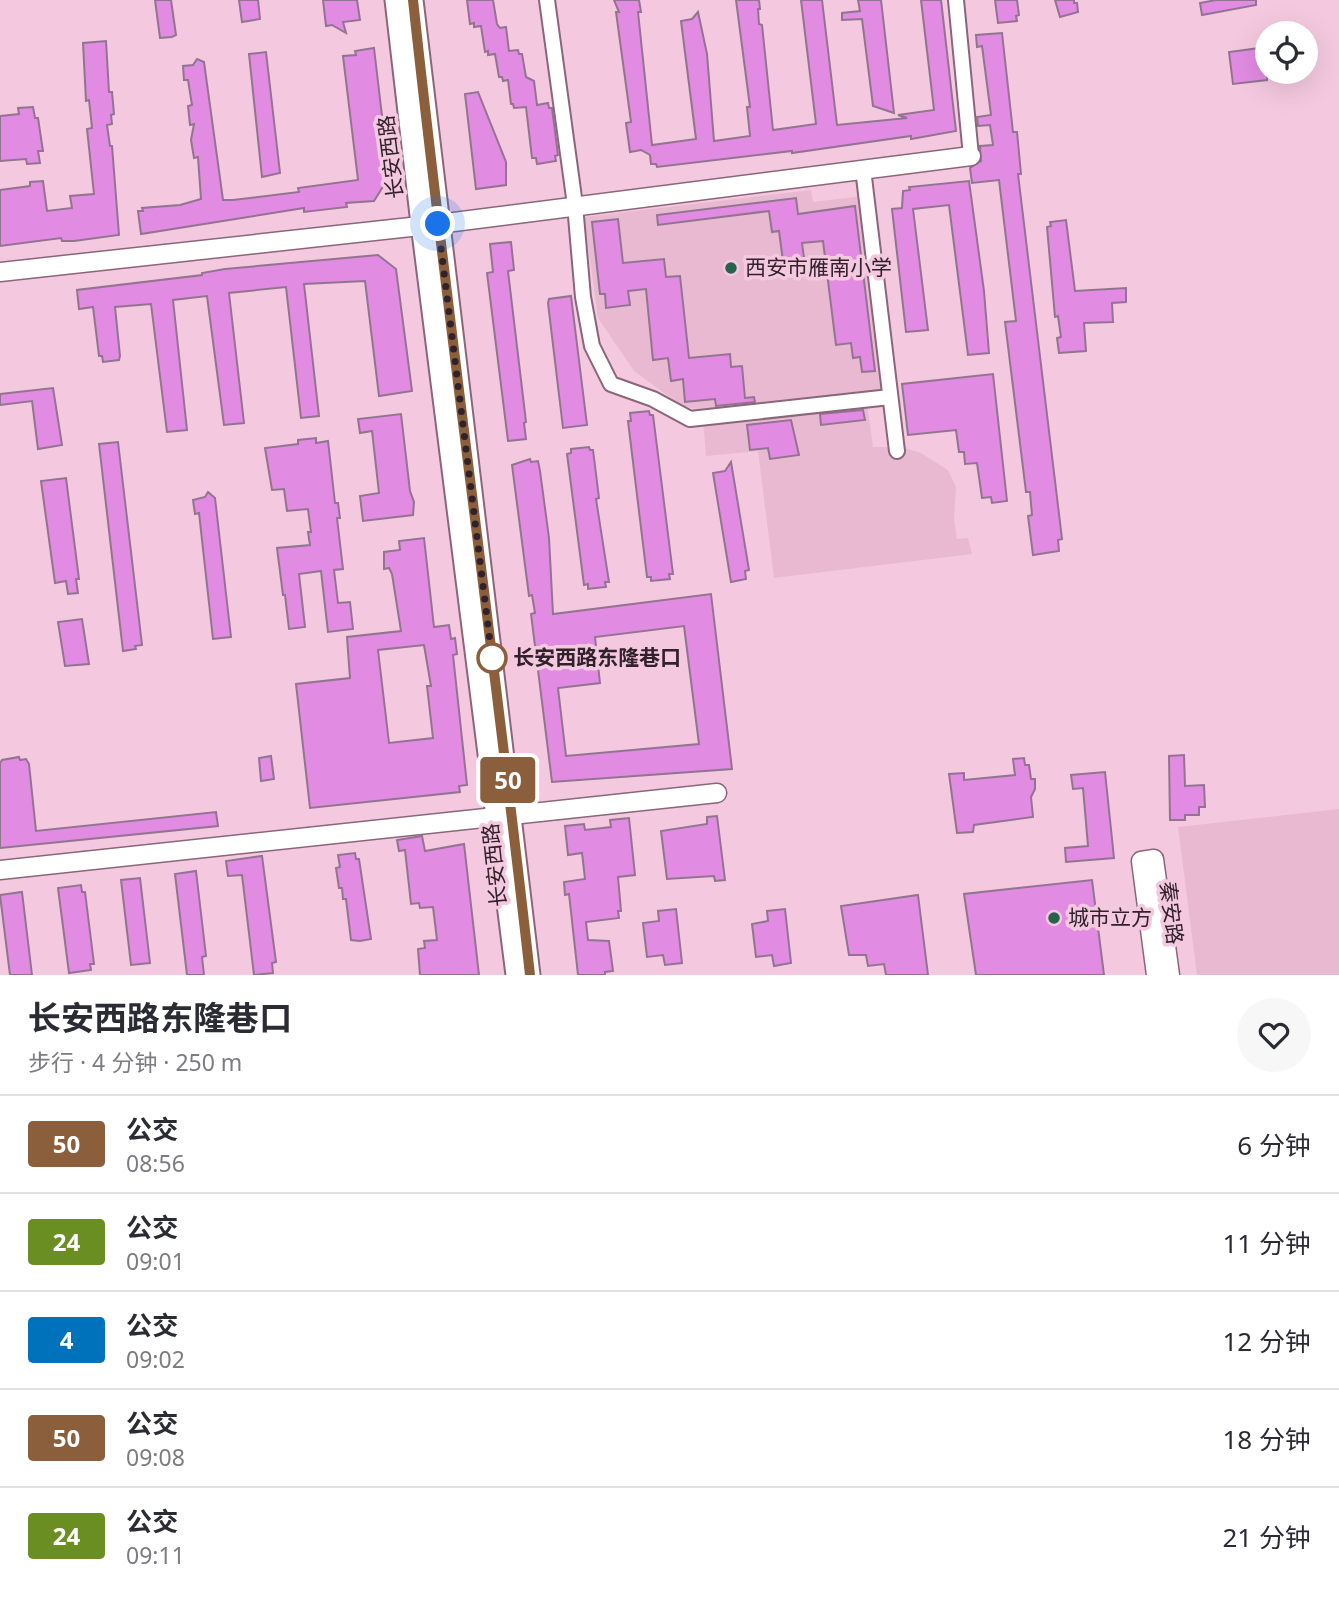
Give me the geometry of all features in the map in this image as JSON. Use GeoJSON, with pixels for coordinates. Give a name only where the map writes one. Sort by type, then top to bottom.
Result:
{"type":"FeatureCollection","features":[{"type":"Feature","properties":{"kind":"main road","name":"长安西路"},"geometry":{"type":"LineString","coordinates":[[396,0],[429,224],[504,814],[530,975]]}},
{"type":"Feature","properties":{"kind":"main road","name":"长安西路"},"geometry":{"type":"LineString","coordinates":[[413,0],[429,224]]}},
{"type":"Feature","properties":{"kind":"main road","name":"长安西路"},"geometry":{"type":"LineString","coordinates":[[504,814],[516,975]]}},
{"type":"Feature","properties":{"kind":"street"},"geometry":{"type":"LineString","coordinates":[[547,0],[575,205],[583,298],[592,346],[611,384],[653,399],[690,419],[890,397]]}},
{"type":"Feature","properties":{"kind":"street"},"geometry":{"type":"LineString","coordinates":[[0,272],[429,224],[971,156],[956,0]]}},
{"type":"Feature","properties":{"kind":"street"},"geometry":{"type":"LineString","coordinates":[[863,169],[897,452]]}},
{"type":"Feature","properties":{"kind":"street"},"geometry":{"type":"LineString","coordinates":[[0,870],[717,793]]}},
{"type":"Feature","properties":{"kind":"street","name":"秦安路"},"geometry":{"type":"LineString","coordinates":[[1156,975],[1141,861],[1154,859],[1170,975]]}},
{"type":"Feature","properties":{"kind":"shaded area","name":"西安市雁南小学"},"geometry":{"type":"Polygon","coordinates":[[[811,190],[813,202],[863,196],[886,393],[716,413],[682,406],[634,371],[598,318],[584,217],[811,190]]]}},
{"type":"Feature","properties":{"kind":"shaded area"},"geometry":{"type":"Polygon","coordinates":[[[867,402],[873,447],[901,447],[921,453],[948,470],[956,487],[954,519],[957,539],[968,538],[972,554],[774,578],[758,451],[706,456],[703,420],[867,402]]]}},
{"type":"Feature","properties":{"kind":"shaded area"},"geometry":{"type":"Polygon","coordinates":[[[1339,809],[1339,975],[1197,975],[1178,827],[1339,809]]]}},
{"type":"Feature","properties":{"kind":"building"},"geometry":{"type":"Polygon","coordinates":[[[155,0],[171,0],[176,35],[160,38],[155,0]]]}},
{"type":"Feature","properties":{"kind":"building"},"geometry":{"type":"Polygon","coordinates":[[[239,0],[258,0],[260,19],[242,22],[239,0]]]}},
{"type":"Feature","properties":{"kind":"building"},"geometry":{"type":"Polygon","coordinates":[[[323,0],[357,0],[360,20],[343,22],[346,33],[332,25],[326,26],[323,0]]]}},
{"type":"Feature","properties":{"kind":"building"},"geometry":{"type":"Polygon","coordinates":[[[467,0],[493,0],[497,24],[500,28],[506,27],[509,51],[518,50],[519,54],[522,54],[526,77],[534,81],[537,105],[548,103],[549,108],[552,108],[558,155],[555,156],[556,161],[537,164],[536,158],[532,158],[526,107],[514,108],[511,104],[508,80],[503,81],[502,77],[499,77],[495,54],[488,55],[488,51],[485,52],[481,26],[474,27],[474,23],[470,24],[467,0]]]}},
{"type":"Feature","properties":{"kind":"building"},"geometry":{"type":"Polygon","coordinates":[[[614,0],[639,0],[652,145],[696,139],[681,21],[692,19],[698,12],[707,54],[714,141],[750,136],[747,107],[750,107],[736,0],[759,0],[759,24],[762,25],[773,130],[816,124],[801,0],[822,0],[837,125],[907,118],[898,115],[934,110],[921,0],[941,0],[956,131],[911,139],[911,136],[792,153],[657,167],[656,164],[651,164],[650,155],[641,150],[630,152],[626,123],[631,122],[616,12],[619,12],[614,0]]]}},
{"type":"Feature","properties":{"kind":"building"},"geometry":{"type":"Polygon","coordinates":[[[858,0],[881,0],[894,113],[873,106],[862,19],[842,20],[842,13],[860,11],[858,0]]]}},
{"type":"Feature","properties":{"kind":"building"},"geometry":{"type":"Polygon","coordinates":[[[995,0],[1017,0],[1017,21],[998,23],[995,0]]]}},
{"type":"Feature","properties":{"kind":"building"},"geometry":{"type":"Polygon","coordinates":[[[1055,0],[1074,0],[1078,12],[1060,17],[1055,0]]]}},
{"type":"Feature","properties":{"kind":"building"},"geometry":{"type":"Polygon","coordinates":[[[1216,0],[1256,0],[1256,5],[1202,15],[1200,3],[1216,0]]]}},
{"type":"Feature","properties":{"kind":"building"},"geometry":{"type":"Polygon","coordinates":[[[1002,33],[1013,132],[1017,132],[1021,174],[1018,174],[1062,539],[1058,540],[1059,551],[1033,555],[1028,516],[1032,515],[1030,492],[1026,492],[1005,322],[1016,321],[999,180],[972,183],[970,168],[981,161],[980,146],[993,145],[990,125],[978,126],[977,117],[991,115],[982,46],[977,47],[976,35],[1002,33]]]}},
{"type":"Feature","properties":{"kind":"building"},"geometry":{"type":"Polygon","coordinates":[[[106,41],[109,92],[112,92],[114,114],[111,115],[112,124],[107,125],[112,146],[119,235],[74,241],[62,241],[61,238],[0,246],[0,190],[30,186],[30,182],[43,181],[47,211],[72,208],[70,196],[94,194],[87,129],[92,128],[89,100],[86,101],[83,43],[106,41]]]}},
{"type":"Feature","properties":{"kind":"building"},"geometry":{"type":"Polygon","coordinates":[[[374,48],[390,184],[384,185],[374,201],[346,203],[347,207],[304,212],[304,208],[141,234],[138,211],[143,211],[142,208],[180,205],[201,199],[198,157],[194,158],[191,140],[194,124],[190,125],[188,106],[192,105],[188,80],[184,80],[183,66],[193,65],[197,59],[204,62],[223,200],[233,200],[299,192],[298,188],[358,180],[343,56],[356,55],[355,51],[374,48]]]}},
{"type":"Feature","properties":{"kind":"building"},"geometry":{"type":"Polygon","coordinates":[[[1255,49],[1255,81],[1233,84],[1229,52],[1255,49]]]}},
{"type":"Feature","properties":{"kind":"building"},"geometry":{"type":"Polygon","coordinates":[[[266,52],[280,173],[262,177],[249,54],[266,52]]]}},
{"type":"Feature","properties":{"kind":"building"},"geometry":{"type":"Polygon","coordinates":[[[478,92],[506,162],[506,185],[476,189],[465,94],[478,92]]]}},
{"type":"Feature","properties":{"kind":"building"},"geometry":{"type":"Polygon","coordinates":[[[33,107],[35,118],[38,118],[43,151],[38,151],[40,163],[27,164],[26,159],[0,161],[0,116],[19,114],[18,108],[33,107]]]}},
{"type":"Feature","properties":{"kind":"building"},"geometry":{"type":"Polygon","coordinates":[[[969,181],[984,291],[989,353],[968,355],[949,205],[913,209],[928,330],[906,332],[892,209],[902,208],[903,191],[910,190],[909,187],[969,181]]]}},
{"type":"Feature","properties":{"kind":"building"},"geometry":{"type":"Polygon","coordinates":[[[796,198],[798,214],[855,206],[875,371],[862,372],[860,357],[853,358],[851,343],[836,345],[823,241],[802,243],[804,258],[783,261],[779,231],[772,232],[769,211],[658,225],[657,215],[796,198]]]}},
{"type":"Feature","properties":{"kind":"building"},"geometry":{"type":"Polygon","coordinates":[[[618,219],[623,263],[664,259],[666,277],[680,276],[689,358],[730,354],[731,367],[742,366],[745,398],[754,397],[755,402],[716,406],[715,399],[685,402],[683,379],[671,381],[668,358],[653,360],[646,289],[628,291],[630,305],[606,308],[605,294],[600,294],[592,222],[618,219]]]}},
{"type":"Feature","properties":{"kind":"building"},"geometry":{"type":"Polygon","coordinates":[[[1066,220],[1075,291],[1126,288],[1126,302],[1112,303],[1113,322],[1084,323],[1086,351],[1059,353],[1057,338],[1061,337],[1058,316],[1055,317],[1047,227],[1051,226],[1050,222],[1066,220]]]}},
{"type":"Feature","properties":{"kind":"building"},"geometry":{"type":"Polygon","coordinates":[[[511,242],[514,270],[508,271],[526,439],[508,441],[487,273],[493,272],[490,244],[511,242]]]}},
{"type":"Feature","properties":{"kind":"building"},"geometry":{"type":"Polygon","coordinates":[[[378,255],[396,269],[412,391],[379,396],[365,281],[304,284],[319,416],[301,418],[286,287],[229,293],[244,423],[224,425],[207,296],[173,300],[187,430],[167,432],[151,304],[115,307],[120,356],[119,360],[103,362],[102,356],[99,356],[93,307],[79,309],[77,290],[202,275],[225,269],[378,255]]]}},
{"type":"Feature","properties":{"kind":"building"},"geometry":{"type":"Polygon","coordinates":[[[571,296],[587,425],[563,428],[548,303],[549,299],[571,296]]]}},
{"type":"Feature","properties":{"kind":"building"},"geometry":{"type":"Polygon","coordinates":[[[993,374],[1007,501],[992,503],[991,497],[982,498],[977,463],[965,464],[964,452],[959,452],[956,430],[908,435],[902,384],[993,374]]]}},
{"type":"Feature","properties":{"kind":"building"},"geometry":{"type":"Polygon","coordinates":[[[53,388],[62,445],[38,449],[32,401],[0,405],[0,394],[53,388]]]}},
{"type":"Feature","properties":{"kind":"building"},"geometry":{"type":"Polygon","coordinates":[[[863,410],[865,420],[821,425],[820,414],[863,410]]]}},
{"type":"Feature","properties":{"kind":"building"},"geometry":{"type":"Polygon","coordinates":[[[649,411],[650,415],[653,415],[673,574],[669,574],[670,579],[651,581],[651,577],[647,577],[628,421],[631,421],[630,413],[649,411]]]}},
{"type":"Feature","properties":{"kind":"building"},"geometry":{"type":"Polygon","coordinates":[[[401,414],[410,491],[414,502],[413,515],[363,521],[360,496],[379,493],[372,431],[360,433],[358,419],[401,414]]]}},
{"type":"Feature","properties":{"kind":"building"},"geometry":{"type":"Polygon","coordinates":[[[791,420],[799,455],[770,459],[768,448],[750,450],[747,425],[791,420]]]}},
{"type":"Feature","properties":{"kind":"building"},"geometry":{"type":"Polygon","coordinates":[[[316,438],[316,443],[328,441],[335,503],[338,503],[340,518],[337,518],[343,569],[334,570],[338,603],[350,602],[353,629],[328,632],[321,571],[299,574],[305,627],[289,629],[277,548],[310,545],[308,509],[287,511],[284,489],[272,490],[265,448],[298,444],[298,440],[316,438]]]}},
{"type":"Feature","properties":{"kind":"building"},"geometry":{"type":"Polygon","coordinates":[[[118,442],[142,645],[123,651],[99,444],[118,442]]]}},
{"type":"Feature","properties":{"kind":"building"},"geometry":{"type":"Polygon","coordinates":[[[589,447],[593,450],[599,498],[596,499],[609,582],[605,582],[606,587],[588,589],[588,584],[584,585],[567,454],[571,453],[571,449],[589,447]]]}},
{"type":"Feature","properties":{"kind":"building"},"geometry":{"type":"Polygon","coordinates":[[[530,459],[531,462],[538,461],[549,538],[553,614],[711,594],[732,769],[552,782],[531,614],[535,613],[532,595],[529,596],[512,465],[530,459]],[[684,626],[595,637],[600,683],[558,688],[566,756],[699,744],[684,626]]]}},
{"type":"Feature","properties":{"kind":"building"},"geometry":{"type":"Polygon","coordinates":[[[731,462],[749,570],[745,571],[746,579],[731,582],[713,473],[725,471],[731,462]]]}},
{"type":"Feature","properties":{"kind":"building"},"geometry":{"type":"Polygon","coordinates":[[[66,478],[79,579],[76,579],[78,593],[68,594],[66,581],[55,583],[41,481],[66,478]]]}},
{"type":"Feature","properties":{"kind":"building"},"geometry":{"type":"Polygon","coordinates":[[[208,492],[215,498],[231,637],[213,639],[199,513],[195,514],[193,500],[205,497],[208,492]]]}},
{"type":"Feature","properties":{"kind":"building"},"geometry":{"type":"Polygon","coordinates":[[[424,538],[434,627],[449,625],[451,639],[455,638],[457,654],[453,655],[467,785],[459,786],[460,792],[310,808],[296,684],[350,678],[347,637],[401,631],[392,574],[389,568],[384,569],[384,552],[400,550],[399,541],[424,538]],[[424,645],[378,650],[389,743],[433,738],[427,686],[431,686],[424,645]]]}},
{"type":"Feature","properties":{"kind":"building"},"geometry":{"type":"Polygon","coordinates":[[[82,619],[89,664],[65,666],[58,622],[82,619]]]}},
{"type":"Feature","properties":{"kind":"building"},"geometry":{"type":"Polygon","coordinates":[[[1184,755],[1185,786],[1204,785],[1205,807],[1199,807],[1199,815],[1185,815],[1185,820],[1170,820],[1169,756],[1184,755]]]}},
{"type":"Feature","properties":{"kind":"building"},"geometry":{"type":"Polygon","coordinates":[[[271,756],[274,779],[261,781],[259,758],[271,756]]]}},
{"type":"Feature","properties":{"kind":"building"},"geometry":{"type":"Polygon","coordinates":[[[19,757],[20,760],[26,759],[29,764],[36,831],[216,812],[218,826],[0,848],[0,763],[2,760],[19,757]]]}},
{"type":"Feature","properties":{"kind":"building"},"geometry":{"type":"Polygon","coordinates":[[[1024,758],[1025,765],[1029,765],[1031,779],[1035,779],[1035,789],[1031,797],[1033,817],[974,825],[973,832],[957,833],[949,774],[964,773],[964,780],[1015,775],[1013,759],[1024,758]]]}},
{"type":"Feature","properties":{"kind":"building"},"geometry":{"type":"Polygon","coordinates":[[[1105,772],[1114,858],[1066,862],[1065,848],[1088,846],[1083,788],[1073,789],[1071,775],[1105,772]]]}},
{"type":"Feature","properties":{"kind":"building"},"geometry":{"type":"Polygon","coordinates":[[[717,816],[725,880],[715,881],[714,876],[667,879],[661,831],[707,824],[707,817],[717,816]]]}},
{"type":"Feature","properties":{"kind":"building"},"geometry":{"type":"Polygon","coordinates":[[[629,818],[635,875],[618,877],[621,911],[618,911],[619,918],[586,922],[588,940],[609,941],[613,971],[605,972],[605,975],[578,975],[569,894],[565,895],[564,882],[585,879],[582,853],[568,855],[565,826],[584,824],[585,830],[611,827],[610,820],[629,818]]]}},
{"type":"Feature","properties":{"kind":"building"},"geometry":{"type":"Polygon","coordinates":[[[422,836],[425,851],[464,844],[479,975],[420,975],[418,949],[425,948],[424,941],[437,940],[433,907],[420,908],[419,903],[411,904],[405,850],[399,851],[397,840],[422,836]]]}},
{"type":"Feature","properties":{"kind":"building"},"geometry":{"type":"Polygon","coordinates":[[[355,853],[356,859],[359,859],[371,939],[360,941],[351,940],[346,899],[343,899],[342,888],[339,888],[336,868],[340,867],[338,855],[355,853]]]}},
{"type":"Feature","properties":{"kind":"building"},"geometry":{"type":"Polygon","coordinates":[[[262,856],[276,962],[272,963],[273,973],[254,975],[242,875],[228,876],[226,861],[262,856]]]}},
{"type":"Feature","properties":{"kind":"building"},"geometry":{"type":"Polygon","coordinates":[[[196,871],[206,956],[202,957],[204,975],[187,975],[175,874],[196,871]]]}},
{"type":"Feature","properties":{"kind":"building"},"geometry":{"type":"Polygon","coordinates":[[[140,878],[150,963],[131,965],[121,880],[140,878]]]}},
{"type":"Feature","properties":{"kind":"building","name":"城市立方"},"geometry":{"type":"Polygon","coordinates":[[[1092,880],[1104,975],[976,975],[964,894],[1092,880]]]}},
{"type":"Feature","properties":{"kind":"building"},"geometry":{"type":"Polygon","coordinates":[[[81,885],[82,892],[85,892],[94,964],[90,964],[91,970],[69,973],[58,888],[81,885]]]}},
{"type":"Feature","properties":{"kind":"building"},"geometry":{"type":"Polygon","coordinates":[[[22,892],[32,975],[10,975],[0,895],[22,892]]]}},
{"type":"Feature","properties":{"kind":"building"},"geometry":{"type":"Polygon","coordinates":[[[918,895],[928,975],[886,975],[884,964],[868,966],[866,955],[849,955],[841,906],[918,895]]]}},
{"type":"Feature","properties":{"kind":"building"},"geometry":{"type":"Polygon","coordinates":[[[676,909],[682,963],[665,965],[663,955],[647,957],[643,923],[659,921],[658,911],[676,909]]]}},
{"type":"Feature","properties":{"kind":"building"},"geometry":{"type":"Polygon","coordinates":[[[785,909],[791,963],[774,966],[772,955],[756,957],[752,924],[768,921],[767,911],[785,909]]]}},
{"type":"Feature","properties":{"kind":"bus line","name":"50"},"geometry":{"type":"LineString","coordinates":[[413,0],[530,975]]}},
{"type":"Feature","properties":{"kind":"place","name":"西安市雁南小学"},"geometry":{"type":"Point","coordinates":[731,268]}},
{"type":"Feature","properties":{"kind":"place","name":"长安西路东隆巷口"},"geometry":{"type":"Point","coordinates":[492,658]}},
{"type":"Feature","properties":{"kind":"place","name":"城市立方"},"geometry":{"type":"Point","coordinates":[1054,918]}},
{"type":"Feature","properties":{"kind":"route"},"geometry":{"type":"LineString","coordinates":[[438,224],[492,658]]}}]}
